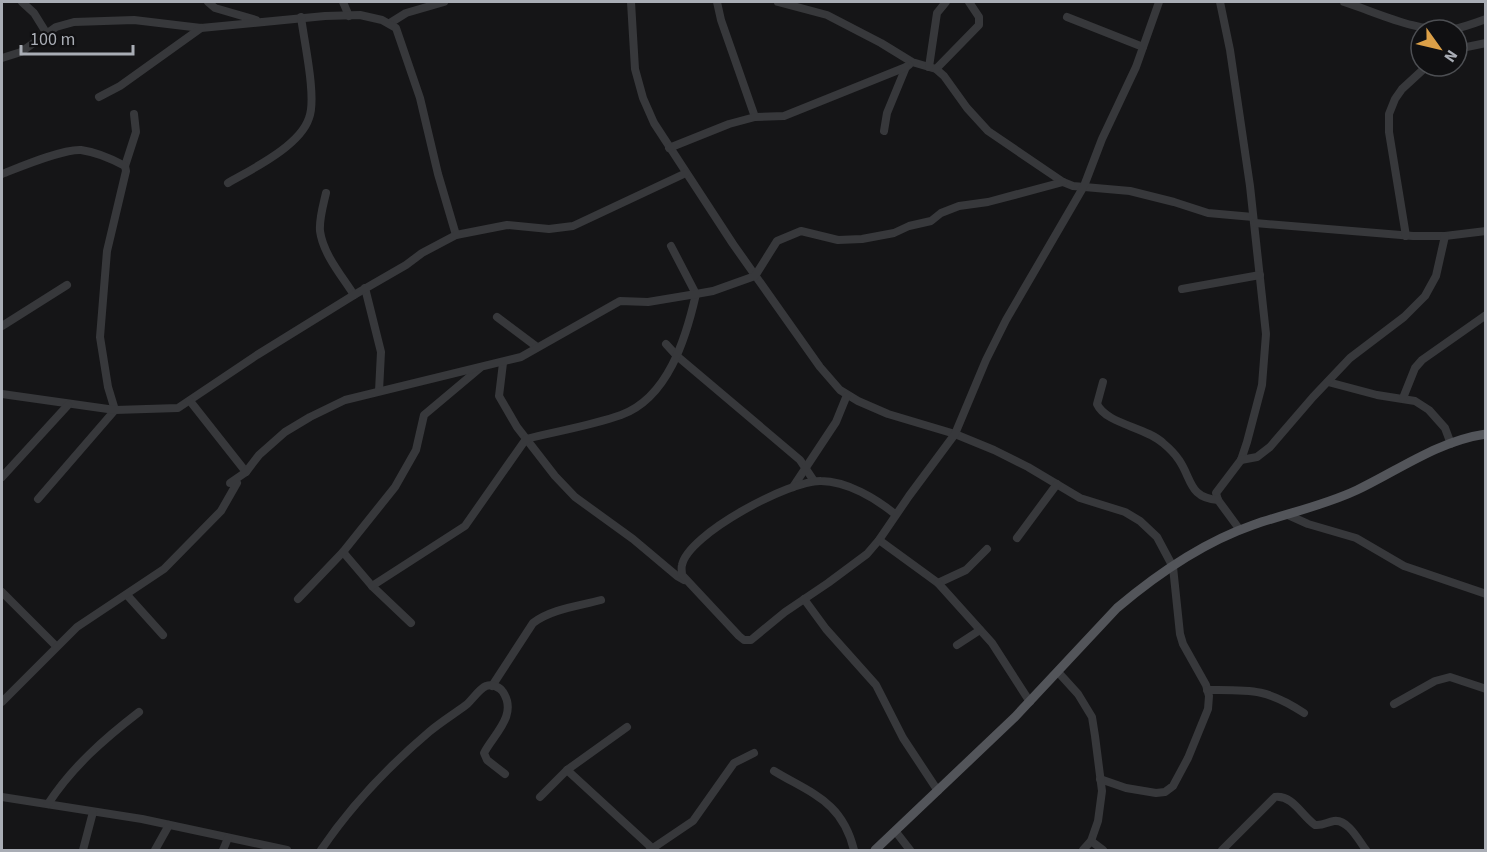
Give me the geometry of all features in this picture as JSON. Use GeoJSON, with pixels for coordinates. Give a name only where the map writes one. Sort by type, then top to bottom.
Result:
{"type":"FeatureCollection","features":[{"type":"Feature","properties":{"kind":"main road"},"geometry":{"type":"LineString","coordinates":[[875,850],[1030,702],[1117,608],[1173,567],[1240,530],[1356,490],[1428,452],[1485,434]]}},
{"type":"Feature","properties":{"kind":"street"},"geometry":{"type":"LineString","coordinates":[[22,2],[34,14],[47,34]]}},
{"type":"Feature","properties":{"kind":"street"},"geometry":{"type":"LineString","coordinates":[[208,2],[215,8],[259,21]]}},
{"type":"Feature","properties":{"kind":"street"},"geometry":{"type":"LineString","coordinates":[[344,2],[349,16]]}},
{"type":"Feature","properties":{"kind":"street"},"geometry":{"type":"LineString","coordinates":[[390,23],[406,13],[444,2]]}},
{"type":"Feature","properties":{"kind":"street"},"geometry":{"type":"LineString","coordinates":[[631,2],[635,69],[643,98],[654,123],[755,276],[820,367],[840,390],[888,414],[955,434],[1028,467],[1080,498],[1125,512],[1140,521],[1157,537],[1173,567],[1178,622],[1183,644],[1207,690],[1208,709],[1173,786],[1165,792],[1156,793],[1126,788],[1100,779]]}},
{"type":"Feature","properties":{"kind":"street"},"geometry":{"type":"LineString","coordinates":[[717,2],[721,20],[755,117]]}},
{"type":"Feature","properties":{"kind":"street"},"geometry":{"type":"LineString","coordinates":[[778,2],[809,5],[856,29],[909,64],[932,68],[944,76],[967,108],[988,131],[1063,182],[1073,186],[1130,190],[1208,213],[1254,220],[1406,236],[1445,236],[1485,231]]}},
{"type":"Feature","properties":{"kind":"street"},"geometry":{"type":"LineString","coordinates":[[932,68],[979,25],[979,17],[969,2]]}},
{"type":"Feature","properties":{"kind":"street"},"geometry":{"type":"LineString","coordinates":[[896,515],[864,493],[823,480],[814,481],[755,503],[694,547],[682,565],[682,575],[744,640],[750,640],[785,612],[852,566],[879,540],[955,434],[986,360],[1006,320],[1084,186],[1105,132],[1136,68],[1159,2]]}},
{"type":"Feature","properties":{"kind":"street"},"geometry":{"type":"LineString","coordinates":[[1220,2],[1230,50],[1254,220],[1266,334],[1262,385],[1241,460],[1216,493],[1218,500],[1240,530]]}},
{"type":"Feature","properties":{"kind":"street"},"geometry":{"type":"LineString","coordinates":[[1344,2],[1415,25],[1438,29],[1454,29],[1485,19]]}},
{"type":"Feature","properties":{"kind":"street"},"geometry":{"type":"LineString","coordinates":[[932,68],[935,22],[941,3]]}},
{"type":"Feature","properties":{"kind":"street"},"geometry":{"type":"LineString","coordinates":[[2,58],[21,52],[56,27],[74,22],[101,20],[163,22],[201,28],[301,17],[349,16],[371,17],[390,23],[396,28],[420,98],[438,174],[456,235]]}},
{"type":"Feature","properties":{"kind":"street"},"geometry":{"type":"LineString","coordinates":[[228,183],[264,162],[290,143],[304,130],[310,118],[312,93],[301,17]]}},
{"type":"Feature","properties":{"kind":"street"},"geometry":{"type":"LineString","coordinates":[[1067,17],[1143,48]]}},
{"type":"Feature","properties":{"kind":"street"},"geometry":{"type":"LineString","coordinates":[[99,97],[120,86],[201,28]]}},
{"type":"Feature","properties":{"kind":"street"},"geometry":{"type":"LineString","coordinates":[[1469,46],[1485,43]]}},
{"type":"Feature","properties":{"kind":"street"},"geometry":{"type":"LineString","coordinates":[[669,148],[720,127],[755,117],[784,116],[909,64]]}},
{"type":"Feature","properties":{"kind":"street"},"geometry":{"type":"LineString","coordinates":[[884,131],[887,113],[909,64]]}},
{"type":"Feature","properties":{"kind":"street"},"geometry":{"type":"LineString","coordinates":[[1406,236],[1389,132],[1389,114],[1395,99],[1414,78]]}},
{"type":"Feature","properties":{"kind":"street"},"geometry":{"type":"LineString","coordinates":[[115,410],[100,337],[107,251],[122,194],[125,166],[136,132],[134,114]]}},
{"type":"Feature","properties":{"kind":"street"},"geometry":{"type":"LineString","coordinates":[[2,174],[72,150],[85,151],[125,166]]}},
{"type":"Feature","properties":{"kind":"street"},"geometry":{"type":"LineString","coordinates":[[2,394],[115,410],[178,408],[257,355],[456,235],[507,225],[549,229],[573,226],[686,173]]}},
{"type":"Feature","properties":{"kind":"street"},"geometry":{"type":"LineString","coordinates":[[2,702],[56,646],[92,616],[164,569],[221,511],[237,483],[230,483],[246,472],[259,455],[285,432],[310,417],[345,400],[521,357],[620,301],[648,302],[713,291],[755,276],[777,241],[801,231],[838,240],[862,239],[894,233],[909,226],[931,221],[941,213],[959,206],[998,199],[1063,182]]}},
{"type":"Feature","properties":{"kind":"street"},"geometry":{"type":"LineString","coordinates":[[326,193],[320,231],[324,245],[354,295]]}},
{"type":"Feature","properties":{"kind":"street"},"geometry":{"type":"LineString","coordinates":[[1241,460],[1257,457],[1270,447],[1350,358],[1404,316],[1425,296],[1436,276],[1445,236]]}},
{"type":"Feature","properties":{"kind":"street"},"geometry":{"type":"LineString","coordinates":[[372,586],[465,526],[526,439],[622,415],[642,403],[655,390],[677,356],[696,294],[671,246]]}},
{"type":"Feature","properties":{"kind":"street"},"geometry":{"type":"LineString","coordinates":[[1182,289],[1260,275]]}},
{"type":"Feature","properties":{"kind":"street"},"geometry":{"type":"LineString","coordinates":[[2,326],[67,285]]}},
{"type":"Feature","properties":{"kind":"street"},"geometry":{"type":"LineString","coordinates":[[366,288],[381,352],[379,391]]}},
{"type":"Feature","properties":{"kind":"street"},"geometry":{"type":"LineString","coordinates":[[1403,398],[1415,368],[1422,360],[1485,315]]}},
{"type":"Feature","properties":{"kind":"street"},"geometry":{"type":"LineString","coordinates":[[497,317],[537,347]]}},
{"type":"Feature","properties":{"kind":"street"},"geometry":{"type":"LineString","coordinates":[[666,344],[677,356],[801,460],[814,481]]}},
{"type":"Feature","properties":{"kind":"street"},"geometry":{"type":"LineString","coordinates":[[502,363],[499,396],[526,439],[555,476],[575,497],[633,539],[676,576],[686,580]]}},
{"type":"Feature","properties":{"kind":"street"},"geometry":{"type":"LineString","coordinates":[[298,599],[372,518],[408,466],[416,450],[424,415],[483,366]]}},
{"type":"Feature","properties":{"kind":"street"},"geometry":{"type":"LineString","coordinates":[[1103,382],[1097,404],[1100,410],[1108,416],[1155,436],[1179,460],[1191,486],[1200,496],[1218,500]]}},
{"type":"Feature","properties":{"kind":"street"},"geometry":{"type":"LineString","coordinates":[[1328,382],[1377,395],[1415,401],[1429,410],[1444,428],[1451,444]]}},
{"type":"Feature","properties":{"kind":"street"},"geometry":{"type":"LineString","coordinates":[[793,487],[836,422],[847,395]]}},
{"type":"Feature","properties":{"kind":"street"},"geometry":{"type":"LineString","coordinates":[[190,401],[246,472]]}},
{"type":"Feature","properties":{"kind":"street"},"geometry":{"type":"LineString","coordinates":[[2,477],[68,405]]}},
{"type":"Feature","properties":{"kind":"street"},"geometry":{"type":"LineString","coordinates":[[38,499],[115,410]]}},
{"type":"Feature","properties":{"kind":"street"},"geometry":{"type":"LineString","coordinates":[[1017,538],[1057,484]]}},
{"type":"Feature","properties":{"kind":"street"},"geometry":{"type":"LineString","coordinates":[[1288,515],[1308,524],[1356,538],[1404,566],[1485,594]]}},
{"type":"Feature","properties":{"kind":"street"},"geometry":{"type":"LineString","coordinates":[[879,540],[938,583],[992,643],[1030,702]]}},
{"type":"Feature","properties":{"kind":"street"},"geometry":{"type":"LineString","coordinates":[[938,583],[966,570],[987,549]]}},
{"type":"Feature","properties":{"kind":"street"},"geometry":{"type":"LineString","coordinates":[[343,552],[372,586],[411,623]]}},
{"type":"Feature","properties":{"kind":"street"},"geometry":{"type":"LineString","coordinates":[[2,592],[56,646]]}},
{"type":"Feature","properties":{"kind":"street"},"geometry":{"type":"LineString","coordinates":[[127,595],[163,634]]}},
{"type":"Feature","properties":{"kind":"street"},"geometry":{"type":"LineString","coordinates":[[804,599],[826,629],[876,685],[903,738],[938,791]]}},
{"type":"Feature","properties":{"kind":"street"},"geometry":{"type":"LineString","coordinates":[[492,686],[532,623],[550,614],[601,600]]}},
{"type":"Feature","properties":{"kind":"street"},"geometry":{"type":"LineString","coordinates":[[957,645],[980,630]]}},
{"type":"Feature","properties":{"kind":"street"},"geometry":{"type":"LineString","coordinates":[[1058,672],[1078,694],[1092,717],[1102,791],[1098,821],[1091,841],[1083,850]]}},
{"type":"Feature","properties":{"kind":"street"},"geometry":{"type":"LineString","coordinates":[[1394,704],[1435,681],[1450,677],[1485,689]]}},
{"type":"Feature","properties":{"kind":"street"},"geometry":{"type":"LineString","coordinates":[[321,850],[362,799],[397,762],[485,686],[492,686],[502,692],[508,707],[507,716],[484,756],[505,774]]}},
{"type":"Feature","properties":{"kind":"street"},"geometry":{"type":"LineString","coordinates":[[1207,690],[1258,691],[1272,694],[1304,713]]}},
{"type":"Feature","properties":{"kind":"street"},"geometry":{"type":"LineString","coordinates":[[48,804],[62,783],[91,752],[139,712]]}},
{"type":"Feature","properties":{"kind":"street"},"geometry":{"type":"LineString","coordinates":[[540,797],[567,770],[627,727]]}},
{"type":"Feature","properties":{"kind":"street"},"geometry":{"type":"LineString","coordinates":[[567,770],[650,849],[693,821],[734,764],[753,753]]}},
{"type":"Feature","properties":{"kind":"street"},"geometry":{"type":"LineString","coordinates":[[774,771],[821,798],[840,816],[847,827],[854,850]]}},
{"type":"Feature","properties":{"kind":"street"},"geometry":{"type":"LineString","coordinates":[[1222,850],[1275,796],[1283,796],[1315,825],[1320,826],[1336,821],[1345,823],[1366,850]]}},
{"type":"Feature","properties":{"kind":"street"},"geometry":{"type":"LineString","coordinates":[[2,797],[169,825],[286,850]]}},
{"type":"Feature","properties":{"kind":"street"},"geometry":{"type":"LineString","coordinates":[[83,850],[93,812]]}},
{"type":"Feature","properties":{"kind":"street"},"geometry":{"type":"LineString","coordinates":[[155,850],[169,825]]}},
{"type":"Feature","properties":{"kind":"street"},"geometry":{"type":"LineString","coordinates":[[896,832],[910,850]]}},
{"type":"Feature","properties":{"kind":"street"},"geometry":{"type":"LineString","coordinates":[[223,850],[228,837]]}},
{"type":"Feature","properties":{"kind":"street"},"geometry":{"type":"LineString","coordinates":[[1091,841],[1103,850]]}}]}
